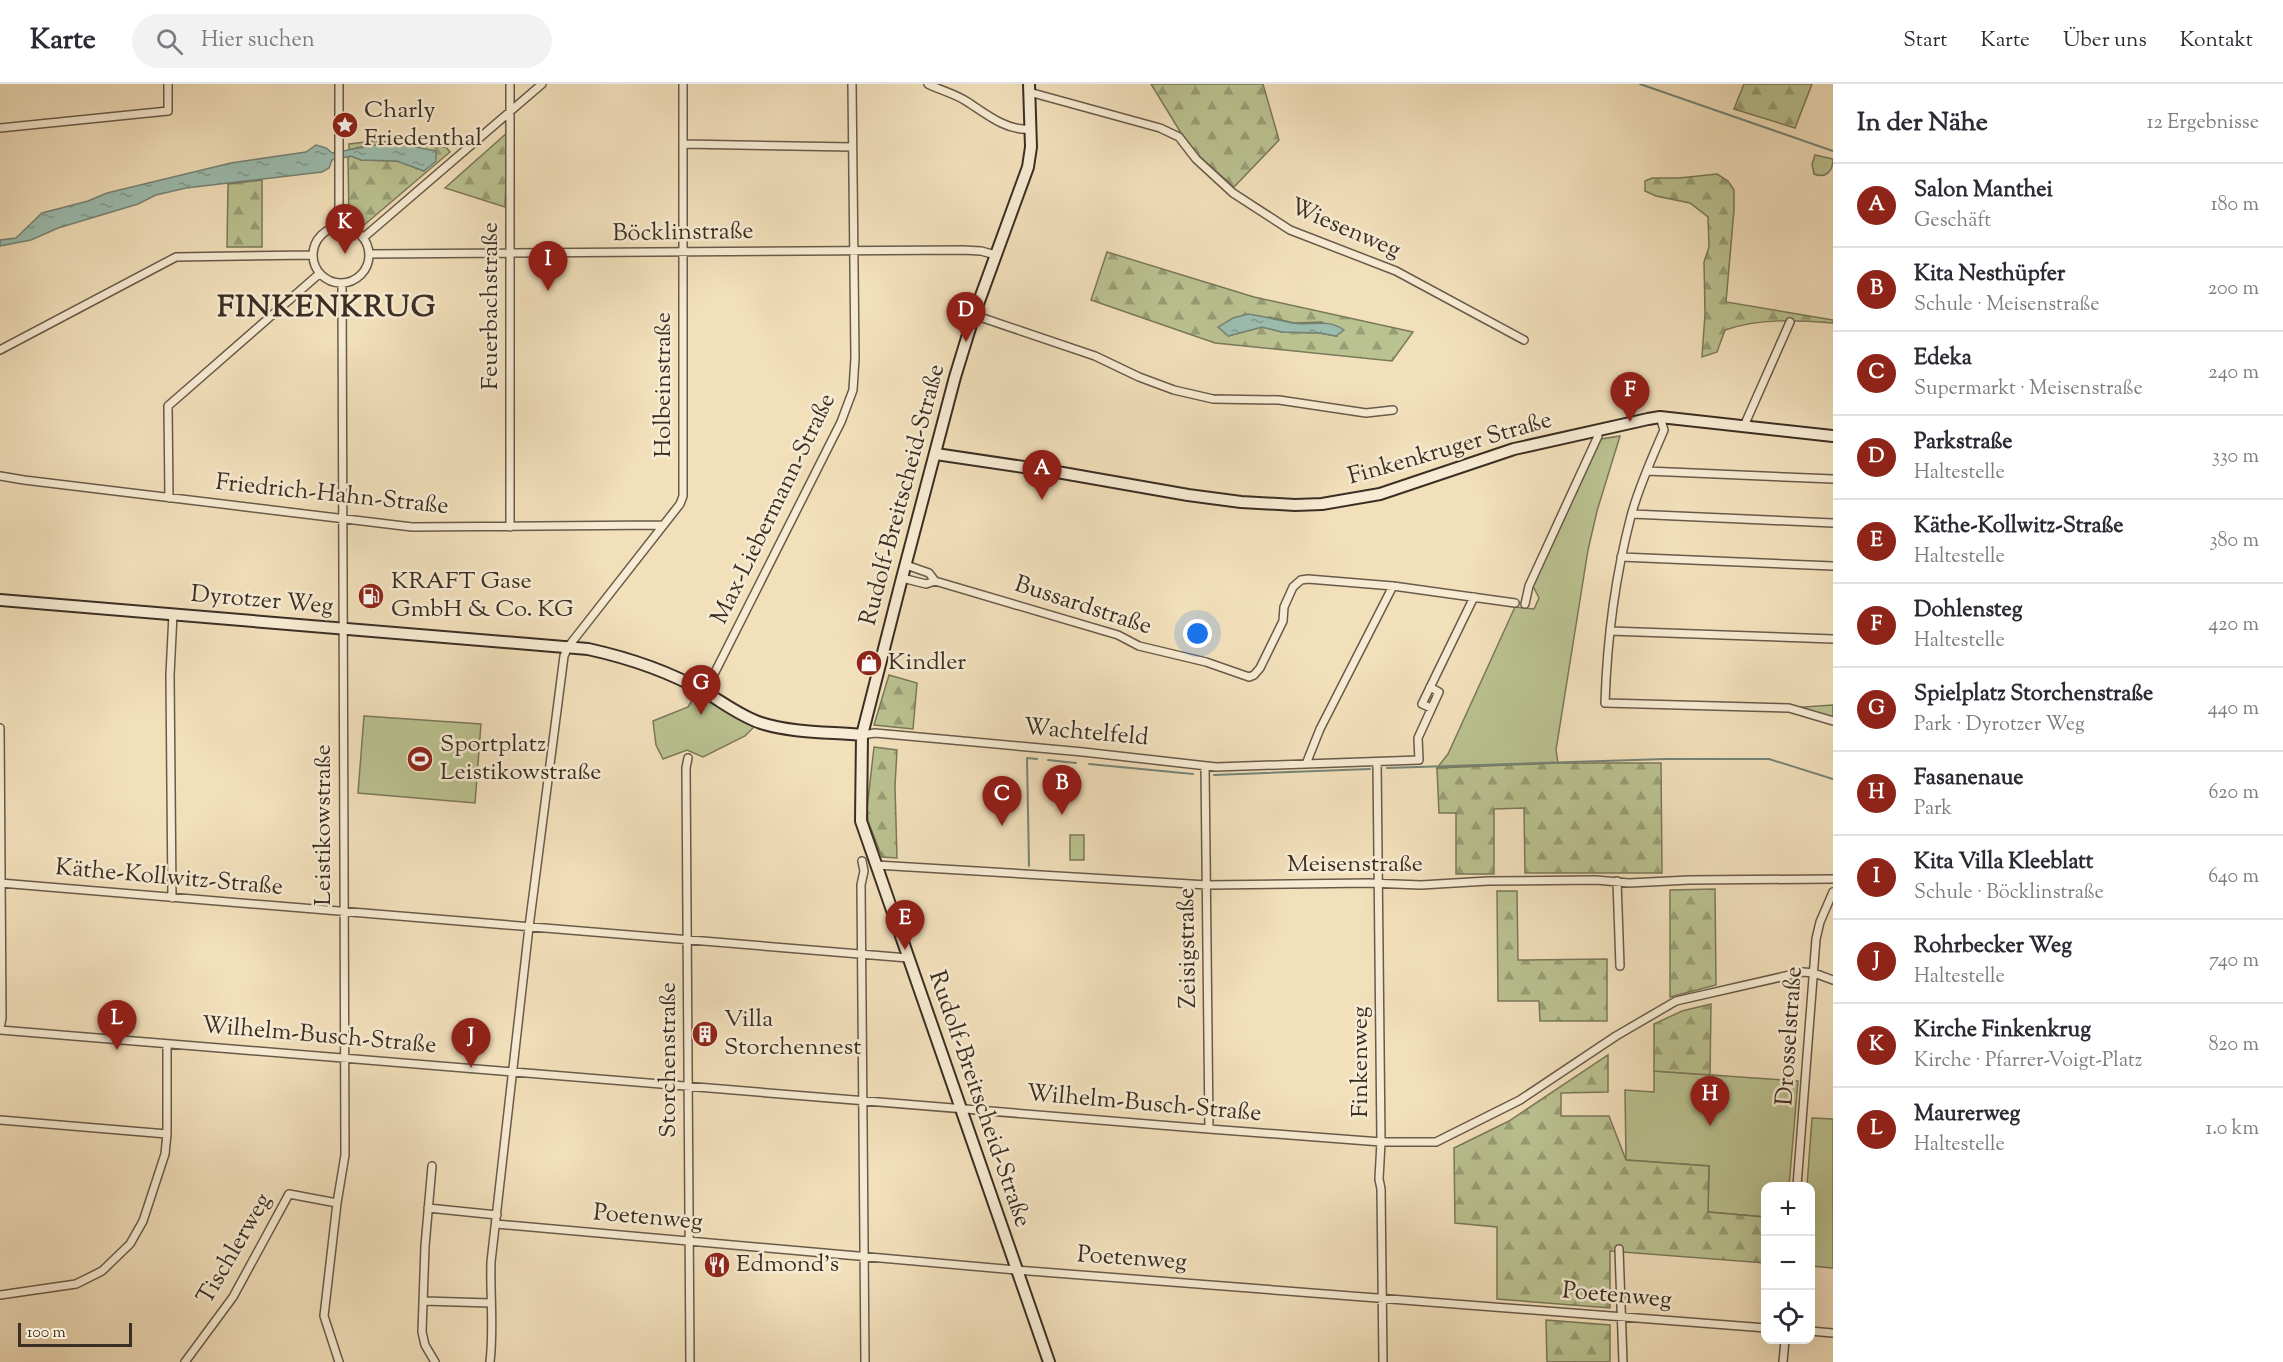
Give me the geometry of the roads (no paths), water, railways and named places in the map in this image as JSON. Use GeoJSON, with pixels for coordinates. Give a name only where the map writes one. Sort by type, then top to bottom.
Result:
{"type":"FeatureCollection","features":[{"type":"Feature","properties":{"kind":"street"},"geometry":{"type":"LineString","coordinates":[[0,128],[168,111],[168,84]]}},
{"type":"Feature","properties":{"kind":"street"},"geometry":{"type":"LineString","coordinates":[[339,84],[339,227]]}},
{"type":"Feature","properties":{"kind":"street","name":"Feuerbachstraße"},"geometry":{"type":"LineString","coordinates":[[510,84],[510,527]]}},
{"type":"Feature","properties":{"kind":"street"},"geometry":{"type":"LineString","coordinates":[[363,238],[542,84]]}},
{"type":"Feature","properties":{"kind":"street","name":"Holbeinstraße"},"geometry":{"type":"LineString","coordinates":[[568,647],[680,504],[683,496],[683,84]]}},
{"type":"Feature","properties":{"kind":"street","name":"Max-Liebermann-Straße"},"geometry":{"type":"LineString","coordinates":[[705,692],[848,407],[853,390],[855,358],[852,84]]}},
{"type":"Feature","properties":{"kind":"street"},"geometry":{"type":"LineString","coordinates":[[928,84],[966,101],[1006,125],[1022,130],[1029,129]]}},
{"type":"Feature","properties":{"kind":"street","name":"Rudolf-Breitscheid-Straße"},"geometry":{"type":"LineString","coordinates":[[1029,88],[1031,147],[1028,167],[974,315],[955,377],[862,735],[861,821],[1049,1362]]}},
{"type":"Feature","properties":{"kind":"street","name":"Wiesenweg"},"geometry":{"type":"LineString","coordinates":[[1029,88],[1160,128],[1179,137],[1196,159],[1233,193],[1290,230],[1396,271],[1524,340]]}},
{"type":"Feature","properties":{"kind":"street"},"geometry":{"type":"LineString","coordinates":[[684,144],[852,147]]}},
{"type":"Feature","properties":{"kind":"street"},"geometry":{"type":"LineString","coordinates":[[339,227],[348,228],[363,238],[369,254],[362,275],[342,284],[329,282],[319,274],[312,255],[314,244],[320,236],[339,227]]}},
{"type":"Feature","properties":{"kind":"street","name":"Böcklinstraße"},"geometry":{"type":"LineString","coordinates":[[369,254],[511,255],[684,251],[963,250],[996,255]]}},
{"type":"Feature","properties":{"kind":"street"},"geometry":{"type":"LineString","coordinates":[[0,350],[176,257],[312,255]]}},
{"type":"Feature","properties":{"kind":"street"},"geometry":{"type":"LineString","coordinates":[[169,498],[168,406],[319,274]]}},
{"type":"Feature","properties":{"kind":"street","name":"Leistikowstraße"},"geometry":{"type":"LineString","coordinates":[[339,1362],[324,1316],[345,1155],[342,284]]}},
{"type":"Feature","properties":{"kind":"street"},"geometry":{"type":"LineString","coordinates":[[974,315],[1095,356],[1138,377],[1174,390],[1212,399],[1279,400],[1366,413],[1393,410]]}},
{"type":"Feature","properties":{"kind":"street"},"geometry":{"type":"LineString","coordinates":[[1744,426],[1790,322]]}},
{"type":"Feature","properties":{"kind":"street"},"geometry":{"type":"LineString","coordinates":[[1660,417],[1664,430],[1632,514],[1621,557],[1607,646],[1605,703],[1790,708],[1833,722]]}},
{"type":"Feature","properties":{"kind":"street","name":"Finkenkruger Straße"},"geometry":{"type":"LineString","coordinates":[[936,454],[1188,495],[1295,506],[1340,502],[1380,494],[1505,452],[1660,417],[1833,436]]}},
{"type":"Feature","properties":{"kind":"street"},"geometry":{"type":"LineString","coordinates":[[1525,604],[1529,586],[1598,436],[1596,430]]}},
{"type":"Feature","properties":{"kind":"street"},"geometry":{"type":"LineString","coordinates":[[1647,471],[1833,479]]}},
{"type":"Feature","properties":{"kind":"street","name":"Friedrich-Hahn-Straße"},"geometry":{"type":"LineString","coordinates":[[0,476],[412,527],[662,525]]}},
{"type":"Feature","properties":{"kind":"street"},"geometry":{"type":"LineString","coordinates":[[1632,514],[1833,523]]}},
{"type":"Feature","properties":{"kind":"street"},"geometry":{"type":"LineString","coordinates":[[1621,557],[1833,566]]}},
{"type":"Feature","properties":{"kind":"street","name":"Bussardstraße"},"geometry":{"type":"LineString","coordinates":[[906,565],[929,573],[935,581]]}},
{"type":"Feature","properties":{"kind":"street","name":"Bussardstraße"},"geometry":{"type":"LineString","coordinates":[[902,578],[926,584],[935,581],[1118,635],[1139,646],[1206,662],[1249,677],[1260,668],[1283,621],[1284,607],[1293,587],[1301,580],[1394,586],[1515,603]]}},
{"type":"Feature","properties":{"kind":"street"},"geometry":{"type":"LineString","coordinates":[[1306,764],[1320,729],[1394,586]]}},
{"type":"Feature","properties":{"kind":"street","name":"Wachtelfeld"},"geometry":{"type":"LineString","coordinates":[[862,735],[875,732],[1216,767],[1419,760],[1418,738],[1439,692],[1430,687],[1474,597]]}},
{"type":"Feature","properties":{"kind":"street","name":"Dyrotzer Weg"},"geometry":{"type":"LineString","coordinates":[[0,600],[568,647],[609,654],[645,664],[705,692],[743,716],[762,723],[780,727],[862,735]]}},
{"type":"Feature","properties":{"kind":"street"},"geometry":{"type":"LineString","coordinates":[[172,898],[170,675],[173,614]]}},
{"type":"Feature","properties":{"kind":"street"},"geometry":{"type":"LineString","coordinates":[[1610,631],[1833,639]]}},
{"type":"Feature","properties":{"kind":"street"},"geometry":{"type":"LineString","coordinates":[[490,1362],[493,1338],[490,1303],[491,1262],[529,927],[564,656],[568,647]]}},
{"type":"Feature","properties":{"kind":"street"},"geometry":{"type":"LineString","coordinates":[[0,728],[0,1029]]}},
{"type":"Feature","properties":{"kind":"street","name":"Storchenstraße"},"geometry":{"type":"LineString","coordinates":[[688,758],[686,768],[690,1362]]}},
{"type":"Feature","properties":{"kind":"street","name":"Finkenweg"},"geometry":{"type":"LineString","coordinates":[[1377,762],[1381,1142],[1379,1179],[1383,1362]]}},
{"type":"Feature","properties":{"kind":"street","name":"Zeisigstraße"},"geometry":{"type":"LineString","coordinates":[[1205,766],[1209,1129]]}},
{"type":"Feature","properties":{"kind":"street"},"geometry":{"type":"LineString","coordinates":[[862,861],[864,871],[861,885],[861,1101],[864,1170],[865,1362]]}},
{"type":"Feature","properties":{"kind":"street","name":"Meisenstraße"},"geometry":{"type":"LineString","coordinates":[[876,865],[1207,885],[1421,885],[1488,881],[1617,881],[1629,883],[1689,880],[1833,879]]}},
{"type":"Feature","properties":{"kind":"street"},"geometry":{"type":"LineString","coordinates":[[1617,881],[1620,966]]}},
{"type":"Feature","properties":{"kind":"street","name":"Käthe-Kollwitz-Straße"},"geometry":{"type":"LineString","coordinates":[[1,883],[908,958]]}},
{"type":"Feature","properties":{"kind":"street","name":"Drosselstraße"},"geometry":{"type":"LineString","coordinates":[[1797,1182],[1816,939],[1820,922],[1833,892]]}},
{"type":"Feature","properties":{"kind":"street","name":"Wilhelm-Busch-Straße"},"geometry":{"type":"LineString","coordinates":[[0,1029],[1209,1129],[1381,1142],[1436,1142],[1520,1100],[1616,1036],[1676,1001],[1758,981],[1803,972],[1815,972]]}},
{"type":"Feature","properties":{"kind":"street"},"geometry":{"type":"LineString","coordinates":[[1815,972],[1833,981]]}},
{"type":"Feature","properties":{"kind":"street"},"geometry":{"type":"LineString","coordinates":[[0,1295],[62,1288],[76,1284],[102,1271],[130,1244],[143,1221],[165,1154],[167,1044]]}},
{"type":"Feature","properties":{"kind":"street"},"geometry":{"type":"LineString","coordinates":[[0,1120],[167,1134]]}},
{"type":"Feature","properties":{"kind":"street"},"geometry":{"type":"LineString","coordinates":[[432,1166],[425,1246],[422,1332],[425,1345],[435,1362]]}},
{"type":"Feature","properties":{"kind":"street","name":"Tischlerweg"},"geometry":{"type":"LineString","coordinates":[[185,1362],[233,1297],[289,1194],[337,1203]]}},
{"type":"Feature","properties":{"kind":"street"},"geometry":{"type":"LineString","coordinates":[[428,1208],[497,1215]]}},
{"type":"Feature","properties":{"kind":"street","name":"Poetenweg"},"geometry":{"type":"LineString","coordinates":[[496,1224],[1016,1270],[1761,1328]]}},
{"type":"Feature","properties":{"kind":"street"},"geometry":{"type":"LineString","coordinates":[[1619,1249],[1623,1362]]}},
{"type":"Feature","properties":{"kind":"street"},"geometry":{"type":"LineString","coordinates":[[424,1301],[490,1303]]}},
{"type":"Feature","properties":{"kind":"street"},"geometry":{"type":"LineString","coordinates":[[1815,1331],[1833,1333]]}},
{"type":"Feature","properties":{"kind":"street"},"geometry":{"type":"LineString","coordinates":[[1783,1362],[1785,1344]]}},
{"type":"Feature","properties":{"kind":"water"},"geometry":{"type":"Polygon","coordinates":[[[381,144],[400,144],[436,151],[436,161],[424,171],[397,161],[361,160],[351,156],[332,160],[329,168],[322,172],[186,188],[156,195],[138,204],[58,228],[31,240],[0,246],[0,240],[16,238],[42,213],[88,201],[107,193],[231,163],[306,152],[316,145],[332,153],[381,144]]]}},
{"type":"Feature","properties":{"kind":"water"},"geometry":{"type":"Polygon","coordinates":[[[1248,314],[1299,324],[1331,324],[1344,330],[1336,336],[1320,333],[1282,332],[1262,327],[1228,336],[1218,327],[1233,318],[1248,314]]]}},
{"type":"Feature","properties":{"kind":"waterway"},"geometry":{"type":"LineString","coordinates":[[1640,84],[1833,151]]}},
{"type":"Feature","properties":{"kind":"waterway"},"geometry":{"type":"LineString","coordinates":[[1029,866],[1027,758],[1037,759]]}},
{"type":"Feature","properties":{"kind":"waterway"},"geometry":{"type":"LineString","coordinates":[[1387,768],[1665,759],[1769,759],[1833,779]]}},
{"type":"Feature","properties":{"kind":"waterway"},"geometry":{"type":"LineString","coordinates":[[1048,760],[1076,763]]}},
{"type":"Feature","properties":{"kind":"waterway"},"geometry":{"type":"LineString","coordinates":[[1089,764],[1193,774]]}},
{"type":"Feature","properties":{"kind":"waterway"},"geometry":{"type":"LineString","coordinates":[[1214,775],[1370,769]]}},
{"type":"Feature","properties":{"kind":"place","name":"Charly Friedenthal"},"geometry":{"type":"Point","coordinates":[345,125]}},
{"type":"Feature","properties":{"kind":"place","name":"Kirche Finkenkrug"},"geometry":{"type":"Point","coordinates":[345,254]}},
{"type":"Feature","properties":{"kind":"place","name":"Kita Villa Kleeblatt"},"geometry":{"type":"Point","coordinates":[548,291]}},
{"type":"Feature","properties":{"kind":"place","name":"Parkstraße"},"geometry":{"type":"Point","coordinates":[966,342]}},
{"type":"Feature","properties":{"kind":"place","name":"Dohlensteg"},"geometry":{"type":"Point","coordinates":[1630,422]}},
{"type":"Feature","properties":{"kind":"place","name":"Salon Manthei"},"geometry":{"type":"Point","coordinates":[1042,500]}},
{"type":"Feature","properties":{"kind":"place","name":"KRAFT Gase GmbH & Co. KG"},"geometry":{"type":"Point","coordinates":[371,596]}},
{"type":"Feature","properties":{"kind":"place","name":"Kindler"},"geometry":{"type":"Point","coordinates":[869,663]}},
{"type":"Feature","properties":{"kind":"place","name":"Spielplatz Storchenstraße"},"geometry":{"type":"Point","coordinates":[701,715]}},
{"type":"Feature","properties":{"kind":"place","name":"Sportplatz Leistikowstraße"},"geometry":{"type":"Point","coordinates":[420,759]}},
{"type":"Feature","properties":{"kind":"place","name":"Kita Nesthüpfer"},"geometry":{"type":"Point","coordinates":[1062,815]}},
{"type":"Feature","properties":{"kind":"place","name":"Edeka"},"geometry":{"type":"Point","coordinates":[1002,826]}},
{"type":"Feature","properties":{"kind":"place","name":"Käthe-Kollwitz-Straße"},"geometry":{"type":"Point","coordinates":[905,950]}},
{"type":"Feature","properties":{"kind":"place","name":"Villa Storchennest"},"geometry":{"type":"Point","coordinates":[705,1034]}},
{"type":"Feature","properties":{"kind":"place","name":"Maurerweg"},"geometry":{"type":"Point","coordinates":[117,1050]}},
{"type":"Feature","properties":{"kind":"place","name":"Rohrbecker Weg"},"geometry":{"type":"Point","coordinates":[471,1068]}},
{"type":"Feature","properties":{"kind":"place","name":"Fasanenaue"},"geometry":{"type":"Point","coordinates":[1710,1126]}},
{"type":"Feature","properties":{"kind":"place","name":"Edmond's"},"geometry":{"type":"Point","coordinates":[717,1265]}},
{"type":"Feature","properties":{"kind":"district","name":"FINKENKRUG"},"geometry":{"type":"Point","coordinates":[327,308]}}]}
